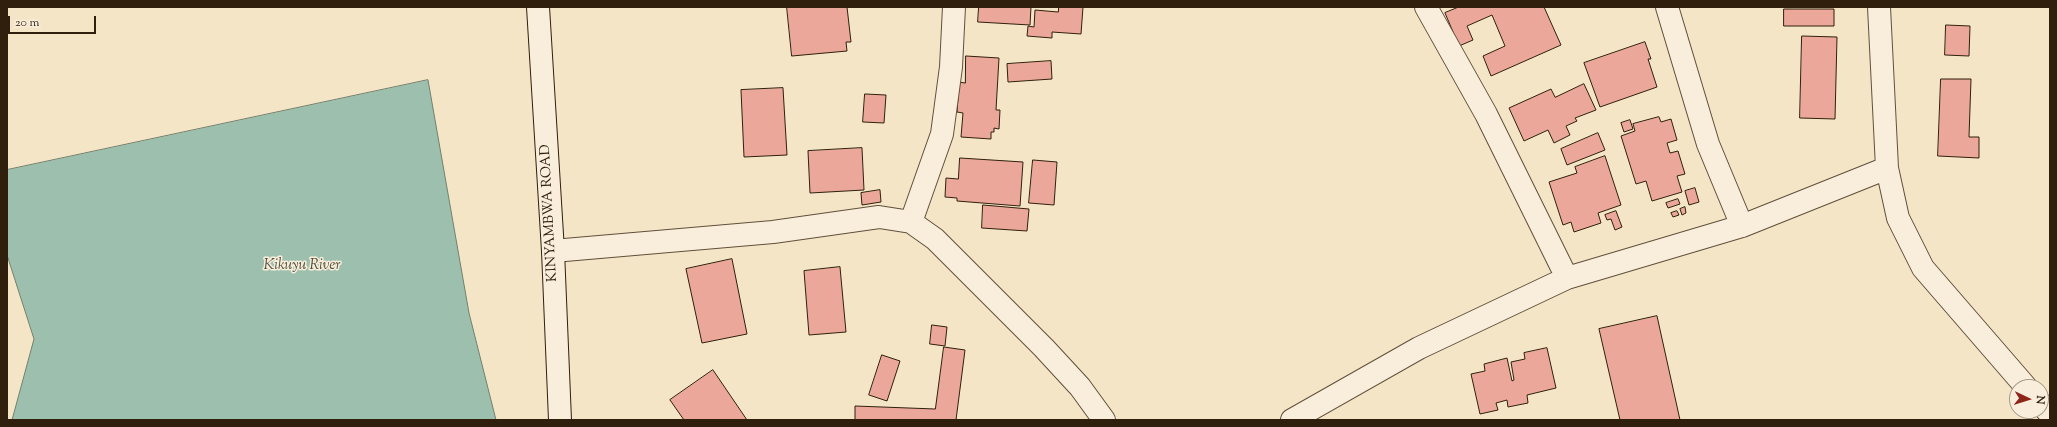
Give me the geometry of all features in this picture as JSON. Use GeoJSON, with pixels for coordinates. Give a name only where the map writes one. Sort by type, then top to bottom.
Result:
{"type":"FeatureCollection","features":[{"type":"Feature","properties":{"kind":"street","name":"KINYAMBWA ROAD"},"geometry":{"type":"LineString","coordinates":[[538,7],[553,251],[560,420]]}},
{"type":"Feature","properties":{"kind":"street"},"geometry":{"type":"LineString","coordinates":[[911,222],[942,134],[951,67],[954,7]]}},
{"type":"Feature","properties":{"kind":"street"},"geometry":{"type":"LineString","coordinates":[[1426,7],[1486,114],[1567,278]]}},
{"type":"Feature","properties":{"kind":"street"},"geometry":{"type":"LineString","coordinates":[[1668,7],[1708,144],[1742,226]]}},
{"type":"Feature","properties":{"kind":"street"},"geometry":{"type":"LineString","coordinates":[[1878,10],[1887,168],[1898,218],[1923,268],[2019,379]]}},
{"type":"Feature","properties":{"kind":"street"},"geometry":{"type":"LineString","coordinates":[[1292,420],[1419,348],[1567,278],[1742,226],[1887,168]]}},
{"type":"Feature","properties":{"kind":"street"},"geometry":{"type":"LineString","coordinates":[[553,251],[773,232],[879,217],[911,222],[935,239],[1044,348],[1080,387],[1104,420]]}},
{"type":"Feature","properties":{"kind":"water","name":"Kikuyu River"},"geometry":{"type":"Polygon","coordinates":[[[428,80],[469,313],[496,420],[12,420],[34,339],[7,255],[7,170],[428,80]]]}},
{"type":"Feature","properties":{"kind":"building"},"geometry":{"type":"Polygon","coordinates":[[[787,7],[847,7],[851,42],[846,42],[847,51],[792,56],[787,7]]]}},
{"type":"Feature","properties":{"kind":"building"},"geometry":{"type":"Polygon","coordinates":[[[979,7],[1031,7],[1030,25],[978,22],[979,7]]]}},
{"type":"Feature","properties":{"kind":"building"},"geometry":{"type":"Polygon","coordinates":[[[1059,7],[1083,7],[1081,34],[1052,32],[1052,38],[1027,36],[1028,26],[1034,27],[1035,10],[1058,12],[1059,7]]]}},
{"type":"Feature","properties":{"kind":"building"},"geometry":{"type":"Polygon","coordinates":[[[1459,7],[1544,7],[1561,45],[1491,76],[1483,56],[1505,46],[1492,15],[1467,26],[1473,40],[1459,46],[1445,13],[1459,7]]]}},
{"type":"Feature","properties":{"kind":"building"},"geometry":{"type":"Polygon","coordinates":[[[1784,9],[1834,9],[1834,26],[1784,26],[1784,9]]]}},
{"type":"Feature","properties":{"kind":"building"},"geometry":{"type":"Polygon","coordinates":[[[1946,25],[1970,26],[1969,56],[1945,55],[1946,25]]]}},
{"type":"Feature","properties":{"kind":"building"},"geometry":{"type":"Polygon","coordinates":[[[1802,36],[1837,37],[1835,119],[1800,118],[1802,36]]]}},
{"type":"Feature","properties":{"kind":"building"},"geometry":{"type":"Polygon","coordinates":[[[1645,42],[1651,59],[1648,59],[1657,87],[1600,107],[1584,63],[1645,42]]]}},
{"type":"Feature","properties":{"kind":"building"},"geometry":{"type":"Polygon","coordinates":[[[966,56],[999,58],[996,110],[1000,110],[999,129],[994,128],[994,132],[991,132],[991,139],[961,137],[963,113],[957,112],[959,82],[965,83],[966,56]]]}},
{"type":"Feature","properties":{"kind":"building"},"geometry":{"type":"Polygon","coordinates":[[[1051,61],[1052,79],[1008,82],[1007,64],[1051,61]]]}},
{"type":"Feature","properties":{"kind":"building"},"geometry":{"type":"Polygon","coordinates":[[[1941,79],[1971,79],[1969,137],[1979,137],[1979,158],[1938,156],[1941,79]]]}},
{"type":"Feature","properties":{"kind":"building"},"geometry":{"type":"Polygon","coordinates":[[[1584,84],[1596,110],[1575,118],[1577,121],[1566,126],[1570,135],[1554,143],[1548,130],[1524,141],[1509,108],[1551,89],[1555,97],[1584,84]]]}},
{"type":"Feature","properties":{"kind":"building"},"geometry":{"type":"Polygon","coordinates":[[[783,88],[787,155],[744,157],[741,90],[783,88]]]}},
{"type":"Feature","properties":{"kind":"building"},"geometry":{"type":"Polygon","coordinates":[[[865,94],[886,95],[884,123],[863,122],[865,94]]]}},
{"type":"Feature","properties":{"kind":"building"},"geometry":{"type":"Polygon","coordinates":[[[1659,117],[1661,122],[1671,119],[1677,140],[1667,143],[1670,153],[1678,151],[1685,174],[1677,176],[1682,192],[1652,201],[1646,181],[1636,184],[1621,136],[1635,131],[1633,124],[1659,117]]]}},
{"type":"Feature","properties":{"kind":"building"},"geometry":{"type":"Polygon","coordinates":[[[1630,120],[1633,129],[1624,132],[1621,123],[1630,120]]]}},
{"type":"Feature","properties":{"kind":"building"},"geometry":{"type":"Polygon","coordinates":[[[1598,133],[1605,150],[1567,165],[1561,149],[1598,133]]]}},
{"type":"Feature","properties":{"kind":"building"},"geometry":{"type":"Polygon","coordinates":[[[862,148],[864,190],[810,193],[808,151],[862,148]]]}},
{"type":"Feature","properties":{"kind":"building"},"geometry":{"type":"Polygon","coordinates":[[[1605,156],[1621,205],[1598,213],[1601,223],[1574,232],[1571,222],[1563,225],[1549,182],[1577,173],[1575,167],[1605,156]]]}},
{"type":"Feature","properties":{"kind":"building"},"geometry":{"type":"Polygon","coordinates":[[[960,158],[1023,162],[1020,206],[957,201],[957,198],[945,197],[946,178],[958,179],[960,158]]]}},
{"type":"Feature","properties":{"kind":"building"},"geometry":{"type":"Polygon","coordinates":[[[1033,160],[1057,162],[1054,205],[1029,203],[1033,160]]]}},
{"type":"Feature","properties":{"kind":"building"},"geometry":{"type":"Polygon","coordinates":[[[1695,188],[1699,202],[1689,205],[1685,191],[1695,188]]]}},
{"type":"Feature","properties":{"kind":"building"},"geometry":{"type":"Polygon","coordinates":[[[880,190],[881,202],[862,205],[861,193],[880,190]]]}},
{"type":"Feature","properties":{"kind":"building"},"geometry":{"type":"Polygon","coordinates":[[[1678,199],[1680,204],[1668,208],[1666,203],[1678,199]]]}},
{"type":"Feature","properties":{"kind":"building"},"geometry":{"type":"Polygon","coordinates":[[[983,205],[1029,209],[1027,231],[982,228],[983,205]]]}},
{"type":"Feature","properties":{"kind":"building"},"geometry":{"type":"Polygon","coordinates":[[[1685,207],[1686,213],[1682,215],[1680,209],[1685,207]]]}},
{"type":"Feature","properties":{"kind":"building"},"geometry":{"type":"Polygon","coordinates":[[[1616,211],[1622,227],[1615,230],[1611,219],[1607,220],[1605,215],[1616,211]]]}},
{"type":"Feature","properties":{"kind":"building"},"geometry":{"type":"Polygon","coordinates":[[[1677,211],[1679,215],[1673,217],[1671,213],[1677,211]]]}},
{"type":"Feature","properties":{"kind":"building"},"geometry":{"type":"Polygon","coordinates":[[[732,259],[747,334],[702,343],[686,269],[732,259]]]}},
{"type":"Feature","properties":{"kind":"building"},"geometry":{"type":"Polygon","coordinates":[[[840,267],[846,332],[809,335],[804,271],[840,267]]]}},
{"type":"Feature","properties":{"kind":"building"},"geometry":{"type":"Polygon","coordinates":[[[1657,316],[1680,420],[1620,420],[1599,329],[1657,316]]]}},
{"type":"Feature","properties":{"kind":"building"},"geometry":{"type":"Polygon","coordinates":[[[932,325],[947,327],[945,346],[930,344],[932,325]]]}},
{"type":"Feature","properties":{"kind":"building"},"geometry":{"type":"Polygon","coordinates":[[[944,347],[965,350],[956,420],[855,420],[855,406],[935,409],[944,347]]]}},
{"type":"Feature","properties":{"kind":"building"},"geometry":{"type":"Polygon","coordinates":[[[1547,348],[1556,388],[1527,395],[1528,403],[1508,407],[1507,400],[1496,403],[1498,410],[1480,414],[1471,374],[1485,371],[1484,364],[1507,358],[1512,381],[1514,380],[1511,362],[1525,359],[1524,353],[1547,348]]]}},
{"type":"Feature","properties":{"kind":"building"},"geometry":{"type":"Polygon","coordinates":[[[882,355],[900,361],[887,401],[869,395],[882,355]]]}},
{"type":"Feature","properties":{"kind":"building"},"geometry":{"type":"Polygon","coordinates":[[[713,370],[747,420],[684,420],[670,400],[713,370]]]}}]}
